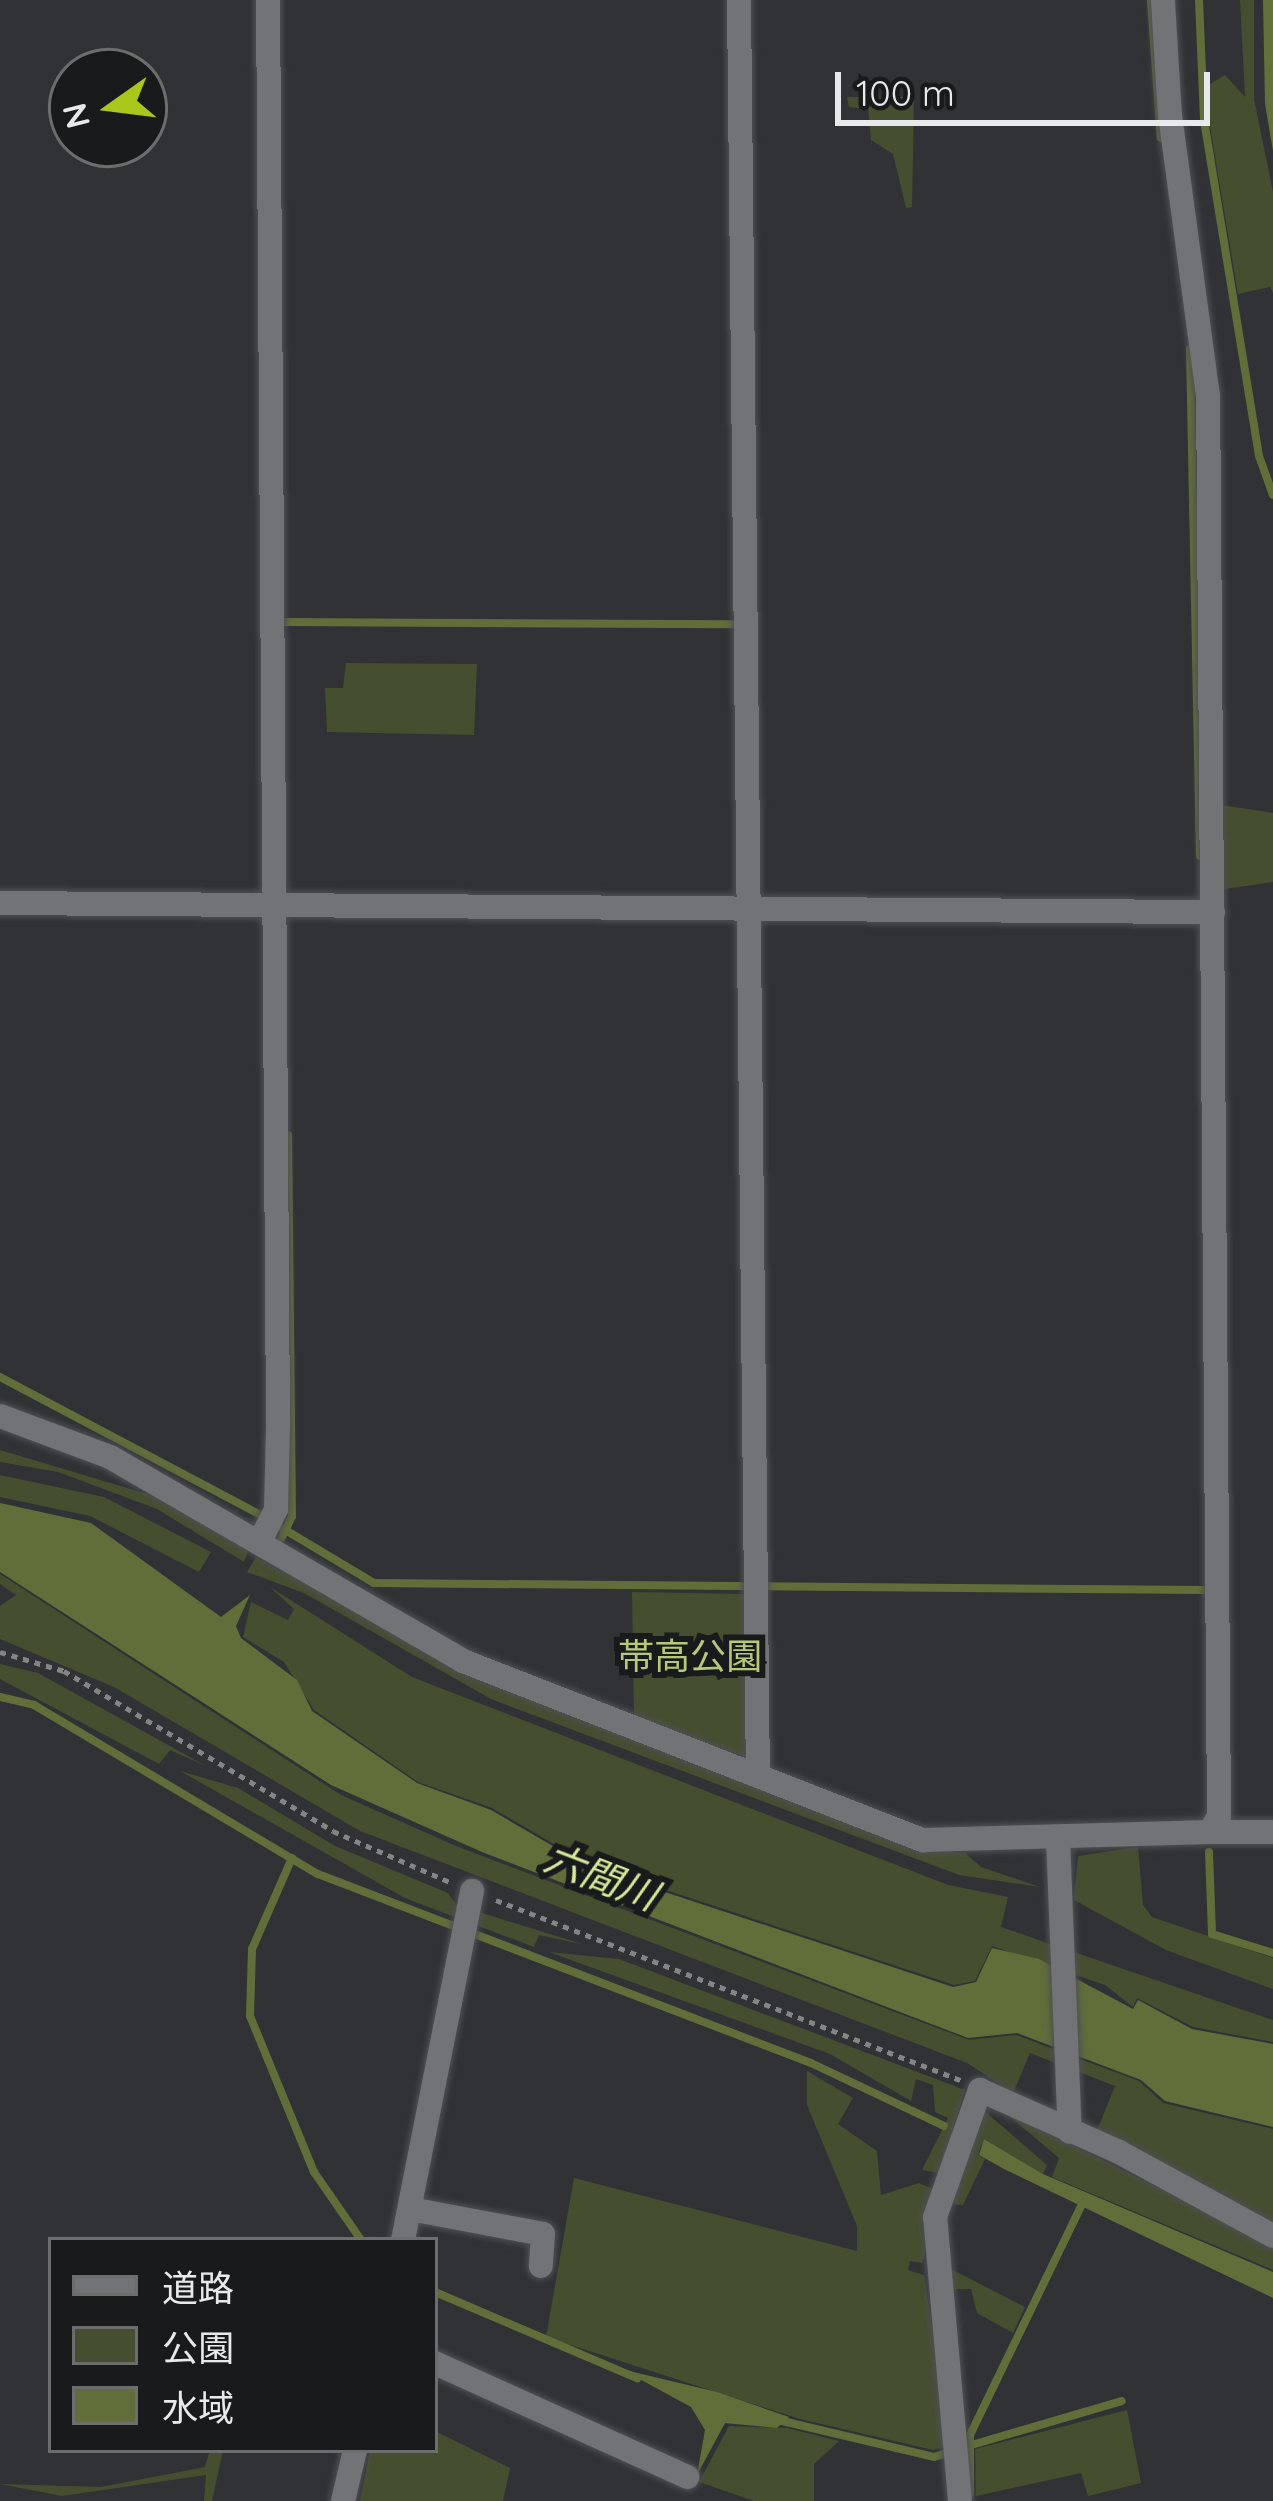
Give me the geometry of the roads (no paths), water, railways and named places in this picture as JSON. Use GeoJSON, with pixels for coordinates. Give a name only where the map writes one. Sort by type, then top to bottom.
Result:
{"type":"FeatureCollection","features":[{"type":"Feature","properties":{"kind":"street"},"geometry":{"type":"LineString","coordinates":[[266,1529],[281,907],[268,0]]}},
{"type":"Feature","properties":{"kind":"street"},"geometry":{"type":"LineString","coordinates":[[739,0],[758,1775]]}},
{"type":"Feature","properties":{"kind":"street"},"geometry":{"type":"LineString","coordinates":[[1163,0],[1170,116],[1206,361],[1203,912],[1219,1816],[1210,1832]]}},
{"type":"Feature","properties":{"kind":"street"},"geometry":{"type":"LineString","coordinates":[[0,903],[1203,912]]}},
{"type":"Feature","properties":{"kind":"street"},"geometry":{"type":"LineString","coordinates":[[6,1422],[110,1457],[266,1529],[463,1661],[923,1840],[1273,1832]]}},
{"type":"Feature","properties":{"kind":"street"},"geometry":{"type":"LineString","coordinates":[[1058,1840],[1070,2122]]}},
{"type":"Feature","properties":{"kind":"street"},"geometry":{"type":"LineString","coordinates":[[404,2237],[470,1904]]}},
{"type":"Feature","properties":{"kind":"street"},"geometry":{"type":"LineString","coordinates":[[960,2501],[934,2217],[980,2090],[1070,2122],[1273,2236]]}},
{"type":"Feature","properties":{"kind":"street"},"geometry":{"type":"LineString","coordinates":[[410,2210],[543,2234],[541,2266]]}},
{"type":"Feature","properties":{"kind":"street"},"geometry":{"type":"LineString","coordinates":[[438,2363],[688,2477]]}},
{"type":"Feature","properties":{"kind":"street"},"geometry":{"type":"LineString","coordinates":[[344,2501],[354,2453]]}},
{"type":"Feature","properties":{"kind":"water","name":"六間川"},"geometry":{"type":"Polygon","coordinates":[[[0,1503],[91,1523],[221,1617],[250,1595],[236,1626],[241,1638],[297,1680],[312,1711],[417,1783],[491,1810],[589,1867],[953,1987],[976,1982],[992,1948],[1039,1959],[1133,2009],[1138,2000],[1192,2029],[1273,2044],[1273,2127],[1165,2101],[1141,2080],[1017,2033],[968,2038],[482,1852],[331,1785],[0,1572],[0,1503]]]}},
{"type":"Feature","properties":{"kind":"water"},"geometry":{"type":"Polygon","coordinates":[[[984,2139],[1043,2174],[1273,2272],[1273,2298],[1004,2169],[979,2155],[984,2139]]]}},
{"type":"Feature","properties":{"kind":"water"},"geometry":{"type":"Polygon","coordinates":[[[621,2369],[717,2392],[789,2417],[777,2428],[725,2423],[697,2475],[705,2430],[691,2407],[621,2369]]]}},
{"type":"Feature","properties":{"kind":"waterway"},"geometry":{"type":"LineString","coordinates":[[1151,0],[1161,138]]}},
{"type":"Feature","properties":{"kind":"waterway"},"geometry":{"type":"LineString","coordinates":[[1199,0],[1204,120],[1259,456],[1273,495]]}},
{"type":"Feature","properties":{"kind":"waterway"},"geometry":{"type":"LineString","coordinates":[[1190,349],[1200,856]]}},
{"type":"Feature","properties":{"kind":"waterway"},"geometry":{"type":"LineString","coordinates":[[282,622],[735,624]]}},
{"type":"Feature","properties":{"kind":"waterway"},"geometry":{"type":"LineString","coordinates":[[281,1539],[292,1516],[288,1135]]}},
{"type":"Feature","properties":{"kind":"waterway"},"geometry":{"type":"LineString","coordinates":[[0,1377],[264,1517]]}},
{"type":"Feature","properties":{"kind":"waterway"},"geometry":{"type":"LineString","coordinates":[[282,1528],[374,1583],[1206,1590]]}},
{"type":"Feature","properties":{"kind":"waterway"},"geometry":{"type":"LineString","coordinates":[[0,1697],[34,1705],[318,1874],[811,2063],[944,2126]]}},
{"type":"Feature","properties":{"kind":"waterway"},"geometry":{"type":"LineString","coordinates":[[1209,1852],[1212,1934],[1273,1953]]}},
{"type":"Feature","properties":{"kind":"waterway"},"geometry":{"type":"LineString","coordinates":[[292,1858],[252,1949],[250,2016],[314,2172],[359,2237]]}},
{"type":"Feature","properties":{"kind":"waterway"},"geometry":{"type":"LineString","coordinates":[[970,2494],[970,2435],[1082,2204]]}},
{"type":"Feature","properties":{"kind":"waterway"},"geometry":{"type":"LineString","coordinates":[[438,2293],[637,2378]]}},
{"type":"Feature","properties":{"kind":"waterway"},"geometry":{"type":"LineString","coordinates":[[968,2446],[1122,2401]]}},
{"type":"Feature","properties":{"kind":"waterway"},"geometry":{"type":"LineString","coordinates":[[778,2420],[934,2457],[949,2452]]}},
{"type":"Feature","properties":{"kind":"park label","name":"帯高公園"},"geometry":{"type":"Point","coordinates":[690,1656]}}]}
